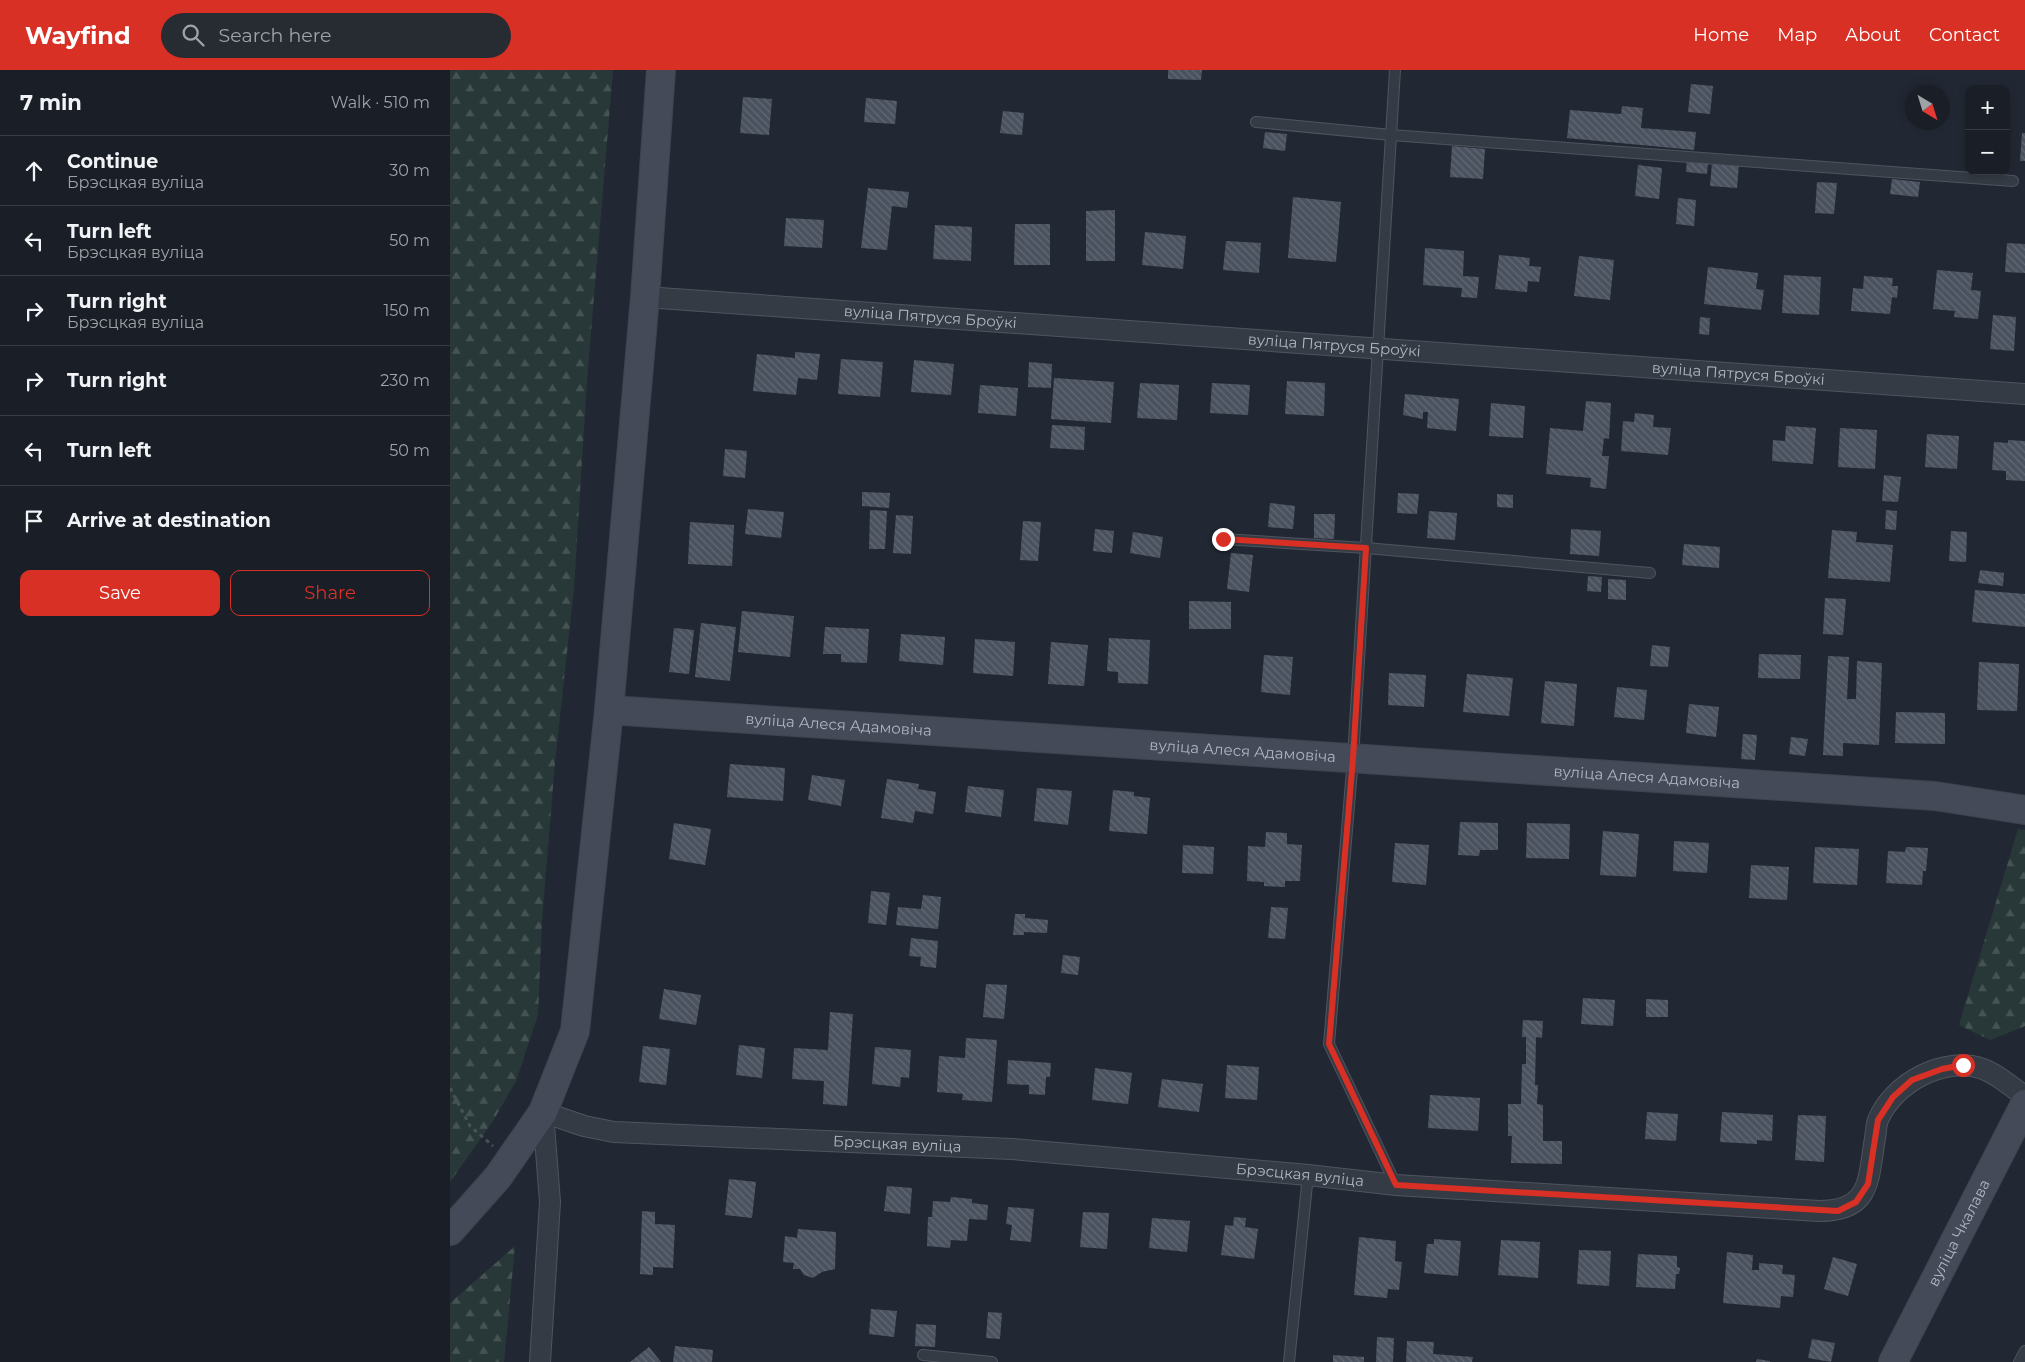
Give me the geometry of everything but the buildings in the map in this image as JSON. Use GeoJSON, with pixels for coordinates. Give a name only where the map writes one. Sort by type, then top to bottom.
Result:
{"type":"FeatureCollection","features":[{"type":"Feature","properties":{"kind":"street"},"geometry":{"type":"LineString","coordinates":[[450,1231],[512,1160],[543,1112],[576,1031],[609,710],[645,297],[661,70]]}},
{"type":"Feature","properties":{"kind":"street","name":"вуліца Пятруся Броўкі"},"geometry":{"type":"LineString","coordinates":[[645,297],[2025,394]]}},
{"type":"Feature","properties":{"kind":"street","name":"вуліца Алеся Адамовіча"},"geometry":{"type":"LineString","coordinates":[[609,710],[1935,796],[2025,810]]}},
{"type":"Feature","properties":{"kind":"street","name":"Брэсцкая вуліца"},"geometry":{"type":"LineString","coordinates":[[543,1112],[584,1126],[614,1132],[1012,1149],[1308,1175],[1396,1185],[1838,1211],[1856,1202],[1868,1184],[1878,1120],[1893,1097],[1912,1080],[1942,1069],[1963,1065],[1984,1069],[2025,1096]]}},
{"type":"Feature","properties":{"kind":"street","name":"вуліца Чкалава"},"geometry":{"type":"LineString","coordinates":[[1893,1362],[2025,1104]]}},
{"type":"Feature","properties":{"kind":"street"},"geometry":{"type":"LineString","coordinates":[[540,1362],[550,1202],[543,1112]]}},
{"type":"Feature","properties":{"kind":"lane"},"geometry":{"type":"LineString","coordinates":[[1395,70],[1353,758],[1329,1044],[1396,1185]]}},
{"type":"Feature","properties":{"kind":"lane"},"geometry":{"type":"LineString","coordinates":[[1256,122],[1391,135],[2013,181]]}},
{"type":"Feature","properties":{"kind":"lane"},"geometry":{"type":"LineString","coordinates":[[1223,539],[1366,548],[1650,573]]}},
{"type":"Feature","properties":{"kind":"lane"},"geometry":{"type":"LineString","coordinates":[[1289,1362],[1308,1175]]}},
{"type":"Feature","properties":{"kind":"lane"},"geometry":{"type":"LineString","coordinates":[[2019,1362],[2025,1351]]}},
{"type":"Feature","properties":{"kind":"lane"},"geometry":{"type":"LineString","coordinates":[[923,1355],[992,1362]]}},
{"type":"Feature","properties":{"kind":"path"},"geometry":{"type":"LineString","coordinates":[[450,1088],[470,1126],[484,1140],[512,1160]]}},
{"type":"Feature","properties":{"kind":"green space"},"geometry":{"type":"Polygon","coordinates":[[[450,70],[613,70],[587,380],[574,588],[555,762],[542,920],[538,1015],[516,1081],[493,1121],[450,1182],[450,70]]]}},
{"type":"Feature","properties":{"kind":"green space"},"geometry":{"type":"Polygon","coordinates":[[[2018,829],[2025,830],[2025,1026],[1990,1040],[1959,1025],[2018,829]]]}},
{"type":"Feature","properties":{"kind":"green space"},"geometry":{"type":"Polygon","coordinates":[[[515,1246],[504,1362],[450,1362],[450,1303],[515,1246]]]}},
{"type":"Feature","properties":{"kind":"route"},"geometry":{"type":"LineString","coordinates":[[1223,539],[1366,548],[1353,758],[1329,1044],[1396,1185],[1729,1204],[1819,1212],[1838,1211],[1856,1202],[1868,1184],[1878,1120],[1893,1097],[1912,1080],[1942,1069],[1963,1065]]}}]}
